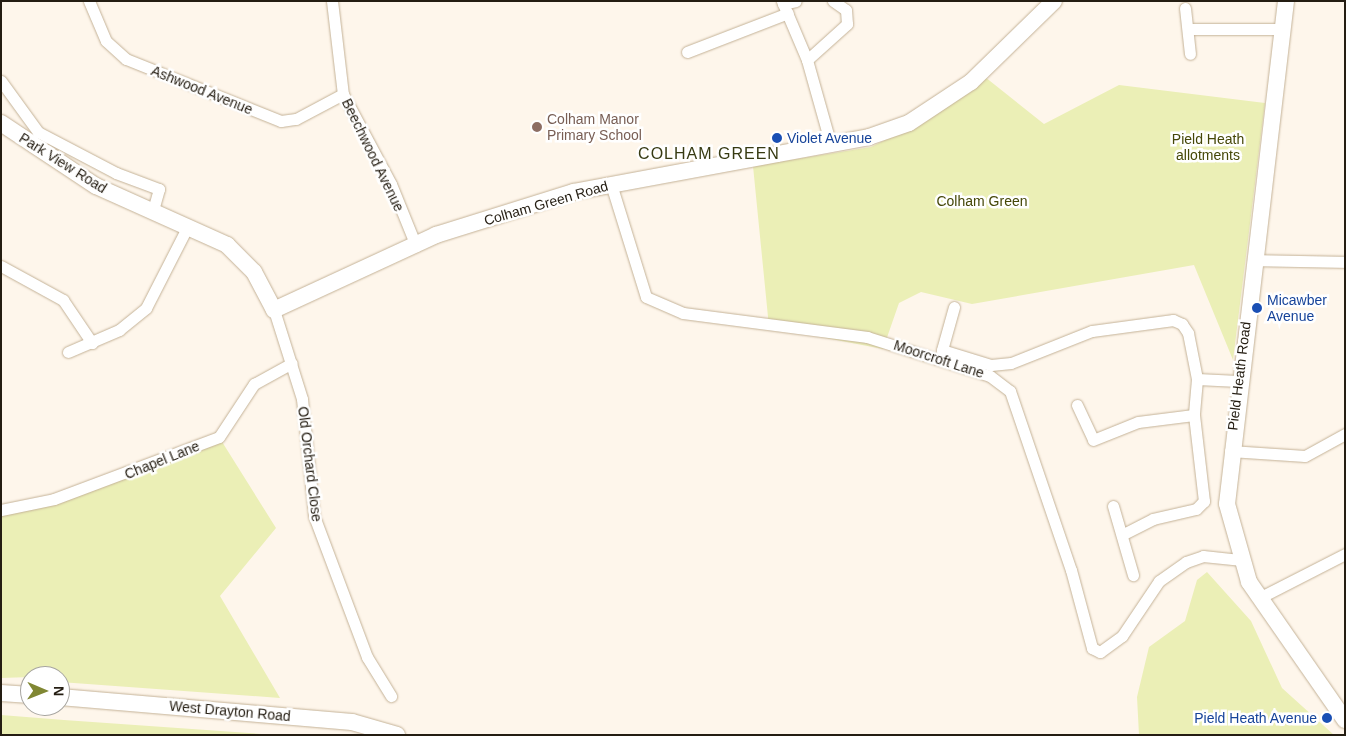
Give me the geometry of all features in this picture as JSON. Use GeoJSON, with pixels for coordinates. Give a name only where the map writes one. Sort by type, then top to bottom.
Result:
{"type":"FeatureCollection","features":[{"type":"Feature","properties":{"kind":"street","name":"Ashwood Avenue"},"geometry":{"type":"LineString","coordinates":[[89,1],[106,41],[126,59],[281,121],[296,119],[343,94]]}},
{"type":"Feature","properties":{"kind":"street","name":"Beechwood Avenue"},"geometry":{"type":"LineString","coordinates":[[332,1],[343,94],[391,184],[416,246]]}},
{"type":"Feature","properties":{"kind":"street"},"geometry":{"type":"LineString","coordinates":[[687,52],[796,1]]}},
{"type":"Feature","properties":{"kind":"street"},"geometry":{"type":"LineString","coordinates":[[807,60],[847,24],[846,10],[833,1]]}},
{"type":"Feature","properties":{"kind":"street","name":"Colham Green Road"},"geometry":{"type":"LineString","coordinates":[[274,310],[416,246],[436,235],[611,184],[830,142],[873,136],[910,122],[971,82],[1054,1]]}},
{"type":"Feature","properties":{"kind":"street","name":"Pield Heath Road"},"geometry":{"type":"LineString","coordinates":[[1286,1],[1238,381],[1230,450],[1227,504],[1240,560],[1259,598],[1345,720]]}},
{"type":"Feature","properties":{"kind":"street"},"geometry":{"type":"LineString","coordinates":[[784,6],[807,60],[830,142]]}},
{"type":"Feature","properties":{"kind":"street"},"geometry":{"type":"LineString","coordinates":[[1185,8],[1190,54]]}},
{"type":"Feature","properties":{"kind":"street"},"geometry":{"type":"LineString","coordinates":[[1188,30],[1283,29]]}},
{"type":"Feature","properties":{"kind":"street","name":"Park View Road"},"geometry":{"type":"LineString","coordinates":[[1,81],[38,132],[116,174],[160,189],[153,210]]}},
{"type":"Feature","properties":{"kind":"street","name":"Park View Road"},"geometry":{"type":"LineString","coordinates":[[2,124],[96,186],[153,210],[227,245],[254,272],[274,310]]}},
{"type":"Feature","properties":{"kind":"street","name":"Moorcroft Lane"},"geometry":{"type":"LineString","coordinates":[[611,184],[646,297],[683,313],[867,337],[990,376],[1010,391],[1072,570],[1092,648],[1100,652],[1122,636],[1159,581],[1186,562],[1203,556],[1240,560]]}},
{"type":"Feature","properties":{"kind":"street"},"geometry":{"type":"LineString","coordinates":[[68,352],[119,330],[146,308],[188,226]]}},
{"type":"Feature","properties":{"kind":"street"},"geometry":{"type":"LineString","coordinates":[[1253,260],[1345,262]]}},
{"type":"Feature","properties":{"kind":"street"},"geometry":{"type":"LineString","coordinates":[[1,266],[63,300],[92,342]]}},
{"type":"Feature","properties":{"kind":"street"},"geometry":{"type":"LineString","coordinates":[[954,306],[942,350],[991,365],[1011,363],[1092,331],[1173,320],[1188,333],[1197,379],[1194,416],[1204,502],[1196,509],[1153,519],[1122,535]]}},
{"type":"Feature","properties":{"kind":"street","name":"Old Orchard Close"},"geometry":{"type":"LineString","coordinates":[[274,310],[302,399],[314,516],[367,658],[391,696]]}},
{"type":"Feature","properties":{"kind":"street","name":"Chapel Lane"},"geometry":{"type":"LineString","coordinates":[[1,510],[54,499],[219,437],[254,384],[292,363]]}},
{"type":"Feature","properties":{"kind":"street"},"geometry":{"type":"LineString","coordinates":[[1197,379],[1238,381]]}},
{"type":"Feature","properties":{"kind":"street"},"geometry":{"type":"LineString","coordinates":[[1077,405],[1093,440],[1138,422],[1194,416]]}},
{"type":"Feature","properties":{"kind":"street"},"geometry":{"type":"LineString","coordinates":[[1230,450],[1306,456],[1345,434]]}},
{"type":"Feature","properties":{"kind":"street"},"geometry":{"type":"LineString","coordinates":[[1113,506],[1133,575]]}},
{"type":"Feature","properties":{"kind":"street"},"geometry":{"type":"LineString","coordinates":[[1259,598],[1345,554]]}},
{"type":"Feature","properties":{"kind":"street"},"geometry":{"type":"LineString","coordinates":[[1,693],[20,694]]}},
{"type":"Feature","properties":{"kind":"street","name":"West Drayton Road"},"geometry":{"type":"LineString","coordinates":[[70,699],[352,722],[397,735]]}},
{"type":"Feature","properties":{"kind":"green space","name":"Colham Green"},"geometry":{"type":"Polygon","coordinates":[[[985,77],[1044,124],[1119,85],[1265,103],[1233,360],[1194,265],[972,304],[921,292],[899,303],[883,349],[769,327],[753,166],[871,147],[927,119],[985,77]]]}},
{"type":"Feature","properties":{"kind":"green space"},"geometry":{"type":"Polygon","coordinates":[[[219,437],[276,528],[220,596],[280,698],[70,683],[70,666],[20,666],[20,677],[1,678],[1,510],[54,499],[219,437]]]}},
{"type":"Feature","properties":{"kind":"green space"},"geometry":{"type":"Polygon","coordinates":[[[1207,572],[1251,621],[1282,688],[1334,735],[1139,735],[1137,697],[1149,647],[1185,621],[1197,580],[1207,572]]]}},
{"type":"Feature","properties":{"kind":"green space"},"geometry":{"type":"Polygon","coordinates":[[[1,715],[64,720],[277,735],[1,735],[1,715]]]}},
{"type":"Feature","properties":{"kind":"place","name":"Colham Manor Primary School"},"geometry":{"type":"Point","coordinates":[537,127]}},
{"type":"Feature","properties":{"kind":"place","name":"Violet Avenue"},"geometry":{"type":"Point","coordinates":[777,138]}},
{"type":"Feature","properties":{"kind":"place","name":"Micawber Avenue"},"geometry":{"type":"Point","coordinates":[1257,308]}},
{"type":"Feature","properties":{"kind":"place","name":"Pield Heath Avenue"},"geometry":{"type":"Point","coordinates":[1327,718]}},
{"type":"Feature","properties":{"kind":"district","name":"COLHAM GREEN"},"geometry":{"type":"Point","coordinates":[709,154]}},
{"type":"Feature","properties":{"kind":"park label","name":"Pield Heath allotments"},"geometry":{"type":"Point","coordinates":[1208,148]}}]}
